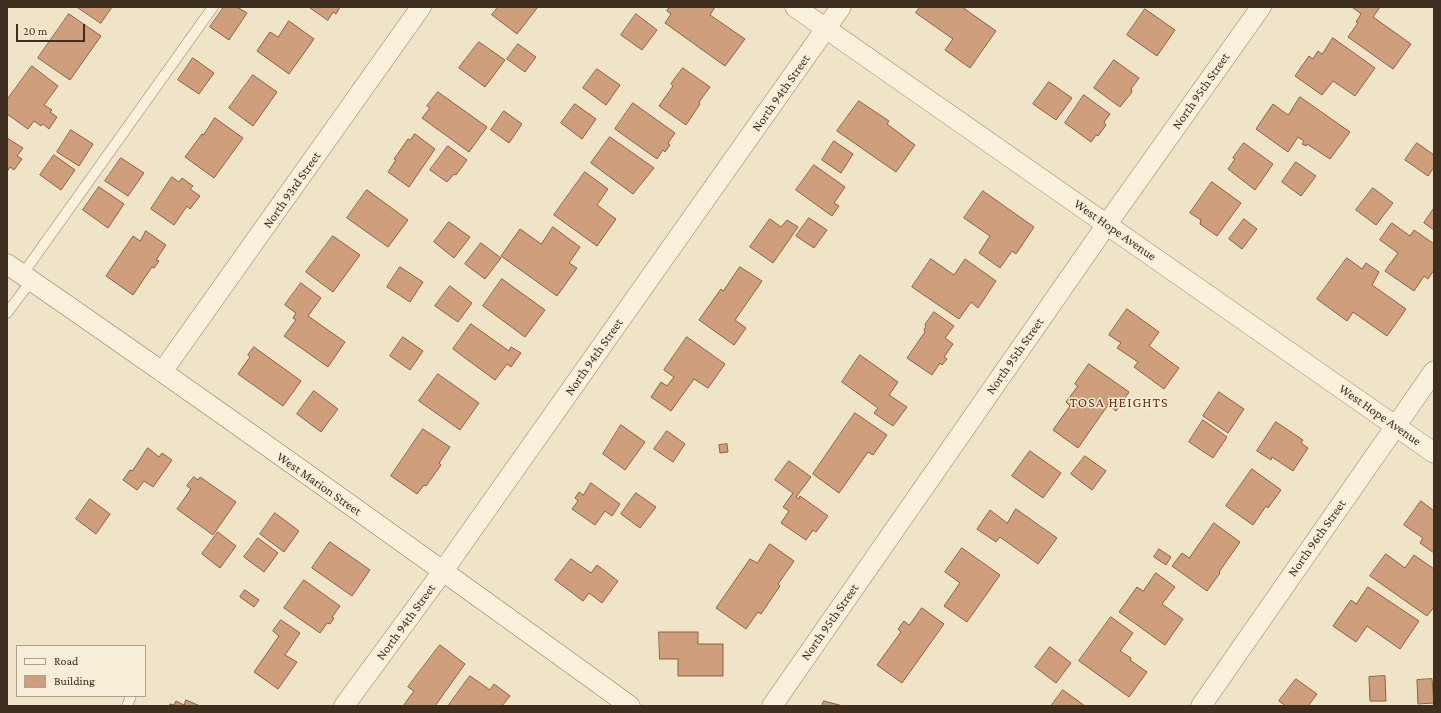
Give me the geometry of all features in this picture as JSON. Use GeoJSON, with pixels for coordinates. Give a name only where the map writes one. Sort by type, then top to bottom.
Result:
{"type":"FeatureCollection","features":[{"type":"Feature","properties":{"kind":"street","name":"North 93rd Street"},"geometry":{"type":"LineString","coordinates":[[162,372],[421,7]]}},
{"type":"Feature","properties":{"kind":"street","name":"West Hope Avenue"},"geometry":{"type":"LineString","coordinates":[[795,7],[1434,453]]}},
{"type":"Feature","properties":{"kind":"street","name":"North 94th Street"},"geometry":{"type":"LineString","coordinates":[[344,706],[443,571],[841,7]]}},
{"type":"Feature","properties":{"kind":"street","name":"North 95th Street"},"geometry":{"type":"LineString","coordinates":[[772,706],[1107,224],[1261,7]]}},
{"type":"Feature","properties":{"kind":"street","name":"West Marion Street"},"geometry":{"type":"LineString","coordinates":[[20,273],[443,571],[630,706]]}},
{"type":"Feature","properties":{"kind":"street","name":"North 96th Street"},"geometry":{"type":"LineString","coordinates":[[1201,706],[1434,371]]}},
{"type":"Feature","properties":{"kind":"lane"},"geometry":{"type":"LineString","coordinates":[[7,313],[20,273],[213,7]]}},
{"type":"Feature","properties":{"kind":"building"},"geometry":{"type":"Polygon","coordinates":[[[77,7],[112,7],[101,23],[77,7]]]}},
{"type":"Feature","properties":{"kind":"building"},"geometry":{"type":"Polygon","coordinates":[[[224,7],[237,7],[247,13],[229,40],[210,27],[224,7]]]}},
{"type":"Feature","properties":{"kind":"building"},"geometry":{"type":"Polygon","coordinates":[[[309,7],[340,7],[336,14],[333,12],[328,20],[309,7]]]}},
{"type":"Feature","properties":{"kind":"building"},"geometry":{"type":"Polygon","coordinates":[[[498,7],[537,8],[517,34],[492,15],[498,7]]]}},
{"type":"Feature","properties":{"kind":"building"},"geometry":{"type":"Polygon","coordinates":[[[670,7],[715,7],[710,15],[745,39],[725,66],[665,23],[671,14],[667,11],[670,7]]]}},
{"type":"Feature","properties":{"kind":"building"},"geometry":{"type":"Polygon","coordinates":[[[920,7],[962,7],[996,31],[970,68],[945,50],[953,39],[916,13],[920,7]]]}},
{"type":"Feature","properties":{"kind":"building"},"geometry":{"type":"Polygon","coordinates":[[[1352,7],[1380,7],[1373,17],[1411,44],[1393,69],[1348,37],[1358,23],[1356,22],[1361,14],[1352,7]]]}},
{"type":"Feature","properties":{"kind":"building"},"geometry":{"type":"Polygon","coordinates":[[[1145,9],[1175,30],[1157,56],[1127,35],[1145,9]]]}},
{"type":"Feature","properties":{"kind":"building"},"geometry":{"type":"Polygon","coordinates":[[[69,14],[101,36],[70,80],[38,58],[69,14]]]}},
{"type":"Feature","properties":{"kind":"building"},"geometry":{"type":"Polygon","coordinates":[[[636,14],[657,30],[642,50],[621,35],[636,14]]]}},
{"type":"Feature","properties":{"kind":"building"},"geometry":{"type":"Polygon","coordinates":[[[289,21],[314,39],[289,74],[257,51],[270,32],[278,37],[289,21]]]}},
{"type":"Feature","properties":{"kind":"building"},"geometry":{"type":"Polygon","coordinates":[[[1333,38],[1375,68],[1355,96],[1333,81],[1322,95],[1295,76],[1309,56],[1313,59],[1318,51],[1322,54],[1333,38]]]}},
{"type":"Feature","properties":{"kind":"building"},"geometry":{"type":"Polygon","coordinates":[[[479,42],[505,60],[485,87],[459,68],[479,42]]]}},
{"type":"Feature","properties":{"kind":"building"},"geometry":{"type":"Polygon","coordinates":[[[518,44],[536,57],[525,72],[507,59],[518,44]]]}},
{"type":"Feature","properties":{"kind":"building"},"geometry":{"type":"Polygon","coordinates":[[[193,58],[214,73],[199,94],[178,80],[193,58]]]}},
{"type":"Feature","properties":{"kind":"building"},"geometry":{"type":"Polygon","coordinates":[[[1114,60],[1139,78],[1131,89],[1132,92],[1120,107],[1094,88],[1114,60]]]}},
{"type":"Feature","properties":{"kind":"building"},"geometry":{"type":"Polygon","coordinates":[[[32,66],[58,86],[44,105],[52,110],[50,112],[57,117],[49,129],[43,124],[41,126],[34,121],[28,129],[7,114],[7,100],[32,66]]]}},
{"type":"Feature","properties":{"kind":"building"},"geometry":{"type":"Polygon","coordinates":[[[683,68],[710,87],[699,102],[700,104],[686,125],[659,106],[673,86],[671,84],[683,68]]]}},
{"type":"Feature","properties":{"kind":"building"},"geometry":{"type":"Polygon","coordinates":[[[597,69],[620,85],[606,105],[583,88],[597,69]]]}},
{"type":"Feature","properties":{"kind":"building"},"geometry":{"type":"Polygon","coordinates":[[[253,75],[277,92],[253,126],[229,108],[253,75]]]}},
{"type":"Feature","properties":{"kind":"building"},"geometry":{"type":"Polygon","coordinates":[[[1049,82],[1072,98],[1056,120],[1033,104],[1049,82]]]}},
{"type":"Feature","properties":{"kind":"building"},"geometry":{"type":"Polygon","coordinates":[[[438,92],[487,127],[469,152],[422,118],[430,108],[427,106],[438,92]]]}},
{"type":"Feature","properties":{"kind":"building"},"geometry":{"type":"Polygon","coordinates":[[[1084,95],[1110,114],[1104,122],[1106,125],[1098,136],[1096,135],[1091,142],[1065,123],[1084,95]]]}},
{"type":"Feature","properties":{"kind":"building"},"geometry":{"type":"Polygon","coordinates":[[[1300,97],[1350,132],[1330,159],[1307,144],[1306,146],[1302,144],[1304,141],[1298,137],[1288,152],[1256,129],[1273,104],[1288,115],[1300,97]]]}},
{"type":"Feature","properties":{"kind":"building"},"geometry":{"type":"Polygon","coordinates":[[[859,101],[889,121],[887,124],[915,145],[896,172],[837,131],[859,101]]]}},
{"type":"Feature","properties":{"kind":"building"},"geometry":{"type":"Polygon","coordinates":[[[633,103],[675,133],[668,143],[670,145],[665,152],[663,150],[657,159],[615,129],[633,103]]]}},
{"type":"Feature","properties":{"kind":"building"},"geometry":{"type":"Polygon","coordinates":[[[575,104],[596,119],[582,139],[561,123],[575,104]]]}},
{"type":"Feature","properties":{"kind":"building"},"geometry":{"type":"Polygon","coordinates":[[[504,111],[522,124],[509,143],[491,130],[504,111]]]}},
{"type":"Feature","properties":{"kind":"building"},"geometry":{"type":"Polygon","coordinates":[[[215,118],[243,138],[214,178],[185,157],[215,118]]]}},
{"type":"Feature","properties":{"kind":"building"},"geometry":{"type":"Polygon","coordinates":[[[71,130],[93,144],[79,166],[57,152],[71,130]]]}},
{"type":"Feature","properties":{"kind":"building"},"geometry":{"type":"Polygon","coordinates":[[[415,134],[435,149],[409,187],[388,172],[396,160],[394,159],[408,139],[410,140],[415,134]]]}},
{"type":"Feature","properties":{"kind":"building"},"geometry":{"type":"Polygon","coordinates":[[[610,137],[654,168],[633,194],[591,163],[610,137]]]}},
{"type":"Feature","properties":{"kind":"building"},"geometry":{"type":"Polygon","coordinates":[[[7,138],[23,148],[17,156],[22,159],[14,170],[10,167],[7,172],[7,138]]]}},
{"type":"Feature","properties":{"kind":"building"},"geometry":{"type":"Polygon","coordinates":[[[834,141],[853,154],[841,173],[822,160],[834,141]]]}},
{"type":"Feature","properties":{"kind":"building"},"geometry":{"type":"Polygon","coordinates":[[[1244,143],[1273,164],[1255,190],[1228,169],[1235,159],[1233,158],[1244,143]]]}},
{"type":"Feature","properties":{"kind":"building"},"geometry":{"type":"Polygon","coordinates":[[[1417,143],[1434,155],[1434,167],[1428,176],[1405,160],[1417,143]]]}},
{"type":"Feature","properties":{"kind":"building"},"geometry":{"type":"Polygon","coordinates":[[[448,146],[467,160],[456,175],[454,174],[447,182],[430,170],[448,146]]]}},
{"type":"Feature","properties":{"kind":"building"},"geometry":{"type":"Polygon","coordinates":[[[54,155],[75,170],[61,190],[40,175],[54,155]]]}},
{"type":"Feature","properties":{"kind":"building"},"geometry":{"type":"Polygon","coordinates":[[[121,158],[144,173],[128,196],[105,181],[121,158]]]}},
{"type":"Feature","properties":{"kind":"building"},"geometry":{"type":"Polygon","coordinates":[[[1296,162],[1316,176],[1301,196],[1282,182],[1296,162]]]}},
{"type":"Feature","properties":{"kind":"building"},"geometry":{"type":"Polygon","coordinates":[[[814,165],[845,187],[834,203],[839,206],[832,216],[796,190],[814,165]]]}},
{"type":"Feature","properties":{"kind":"building"},"geometry":{"type":"Polygon","coordinates":[[[585,172],[608,189],[597,205],[616,219],[597,246],[554,215],[585,172]]]}},
{"type":"Feature","properties":{"kind":"building"},"geometry":{"type":"Polygon","coordinates":[[[172,177],[179,182],[182,178],[193,186],[190,189],[200,196],[190,209],[187,206],[174,225],[151,209],[172,177]]]}},
{"type":"Feature","properties":{"kind":"building"},"geometry":{"type":"Polygon","coordinates":[[[1212,182],[1241,203],[1217,236],[1200,224],[1201,220],[1190,213],[1212,182]]]}},
{"type":"Feature","properties":{"kind":"building"},"geometry":{"type":"Polygon","coordinates":[[[99,187],[124,204],[108,228],[83,210],[99,187]]]}},
{"type":"Feature","properties":{"kind":"building"},"geometry":{"type":"Polygon","coordinates":[[[1373,188],[1393,203],[1376,225],[1356,210],[1373,188]]]}},
{"type":"Feature","properties":{"kind":"building"},"geometry":{"type":"Polygon","coordinates":[[[367,190],[408,220],[388,247],[347,218],[367,190]]]}},
{"type":"Feature","properties":{"kind":"building"},"geometry":{"type":"Polygon","coordinates":[[[983,191],[1034,227],[1016,254],[1012,251],[1000,268],[979,253],[990,236],[964,218],[983,191]]]}},
{"type":"Feature","properties":{"kind":"building"},"geometry":{"type":"Polygon","coordinates":[[[1434,208],[1434,230],[1424,223],[1434,208]]]}},
{"type":"Feature","properties":{"kind":"building"},"geometry":{"type":"Polygon","coordinates":[[[809,218],[827,230],[814,248],[796,236],[809,218]]]}},
{"type":"Feature","properties":{"kind":"building"},"geometry":{"type":"Polygon","coordinates":[[[770,219],[781,227],[787,220],[798,227],[773,263],[750,247],[770,219]]]}},
{"type":"Feature","properties":{"kind":"building"},"geometry":{"type":"Polygon","coordinates":[[[1244,219],[1257,229],[1242,249],[1229,239],[1244,219]]]}},
{"type":"Feature","properties":{"kind":"building"},"geometry":{"type":"Polygon","coordinates":[[[449,222],[470,237],[454,258],[434,242],[449,222]]]}},
{"type":"Feature","properties":{"kind":"building"},"geometry":{"type":"Polygon","coordinates":[[[1392,223],[1410,236],[1414,230],[1434,244],[1434,270],[1428,279],[1424,276],[1414,291],[1385,271],[1398,253],[1380,240],[1392,223]]]}},
{"type":"Feature","properties":{"kind":"building"},"geometry":{"type":"Polygon","coordinates":[[[553,227],[580,247],[569,263],[577,268],[557,296],[501,256],[520,229],[541,244],[553,227]]]}},
{"type":"Feature","properties":{"kind":"building"},"geometry":{"type":"Polygon","coordinates":[[[146,231],[166,245],[156,260],[159,261],[154,268],[152,267],[133,295],[106,276],[133,236],[140,241],[146,231]]]}},
{"type":"Feature","properties":{"kind":"building"},"geometry":{"type":"Polygon","coordinates":[[[333,236],[360,255],[333,292],[306,272],[333,236]]]}},
{"type":"Feature","properties":{"kind":"building"},"geometry":{"type":"Polygon","coordinates":[[[481,243],[501,258],[485,279],[465,264],[481,243]]]}},
{"type":"Feature","properties":{"kind":"building"},"geometry":{"type":"Polygon","coordinates":[[[1347,258],[1362,269],[1366,263],[1379,272],[1372,285],[1406,309],[1387,336],[1353,312],[1347,321],[1317,299],[1347,258]]]}},
{"type":"Feature","properties":{"kind":"building"},"geometry":{"type":"Polygon","coordinates":[[[931,259],[954,275],[965,259],[996,281],[978,308],[971,302],[959,319],[912,287],[931,259]]]}},
{"type":"Feature","properties":{"kind":"building"},"geometry":{"type":"Polygon","coordinates":[[[400,267],[423,282],[410,302],[387,287],[400,267]]]}},
{"type":"Feature","properties":{"kind":"building"},"geometry":{"type":"Polygon","coordinates":[[[740,267],[762,281],[735,320],[746,328],[734,345],[699,320],[721,289],[723,291],[740,267]]]}},
{"type":"Feature","properties":{"kind":"building"},"geometry":{"type":"Polygon","coordinates":[[[502,279],[545,310],[525,337],[483,306],[502,279]]]}},
{"type":"Feature","properties":{"kind":"building"},"geometry":{"type":"Polygon","coordinates":[[[301,283],[321,298],[308,316],[345,342],[328,367],[284,336],[296,320],[293,318],[296,313],[285,305],[301,283]]]}},
{"type":"Feature","properties":{"kind":"building"},"geometry":{"type":"Polygon","coordinates":[[[450,286],[472,303],[458,322],[435,306],[450,286]]]}},
{"type":"Feature","properties":{"kind":"building"},"geometry":{"type":"Polygon","coordinates":[[[1127,309],[1159,332],[1149,346],[1179,368],[1164,389],[1134,367],[1138,362],[1117,348],[1121,343],[1109,335],[1127,309]]]}},
{"type":"Feature","properties":{"kind":"building"},"geometry":{"type":"Polygon","coordinates":[[[934,312],[954,326],[945,338],[953,344],[944,357],[947,359],[942,365],[940,363],[932,375],[907,358],[925,332],[925,325],[934,312]]]}},
{"type":"Feature","properties":{"kind":"building"},"geometry":{"type":"Polygon","coordinates":[[[471,324],[509,351],[511,347],[521,353],[511,367],[507,364],[495,380],[453,349],[471,324]]]}},
{"type":"Feature","properties":{"kind":"building"},"geometry":{"type":"Polygon","coordinates":[[[403,337],[423,351],[410,370],[390,356],[403,337]]]}},
{"type":"Feature","properties":{"kind":"building"},"geometry":{"type":"Polygon","coordinates":[[[687,337],[725,364],[708,388],[694,379],[671,411],[651,397],[661,382],[667,386],[674,377],[664,370],[687,337]]]}},
{"type":"Feature","properties":{"kind":"building"},"geometry":{"type":"Polygon","coordinates":[[[254,347],[301,381],[283,406],[238,374],[250,357],[248,355],[254,347]]]}},
{"type":"Feature","properties":{"kind":"building"},"geometry":{"type":"Polygon","coordinates":[[[860,355],[898,382],[889,395],[907,407],[893,426],[874,413],[878,408],[842,382],[860,355]]]}},
{"type":"Feature","properties":{"kind":"building"},"geometry":{"type":"Polygon","coordinates":[[[1089,364],[1129,392],[1116,411],[1108,405],[1078,448],[1053,430],[1070,406],[1066,402],[1078,386],[1075,384],[1089,364]]]}},
{"type":"Feature","properties":{"kind":"building"},"geometry":{"type":"Polygon","coordinates":[[[438,374],[479,403],[460,430],[419,401],[438,374]]]}},
{"type":"Feature","properties":{"kind":"building"},"geometry":{"type":"Polygon","coordinates":[[[314,391],[338,409],[321,432],[297,414],[314,391]]]}},
{"type":"Feature","properties":{"kind":"building"},"geometry":{"type":"Polygon","coordinates":[[[1219,392],[1244,409],[1228,433],[1203,416],[1219,392]]]}},
{"type":"Feature","properties":{"kind":"building"},"geometry":{"type":"Polygon","coordinates":[[[855,413],[887,435],[873,455],[868,452],[839,493],[813,474],[855,413]]]}},
{"type":"Feature","properties":{"kind":"building"},"geometry":{"type":"Polygon","coordinates":[[[1203,420],[1227,437],[1213,458],[1189,442],[1203,420]]]}},
{"type":"Feature","properties":{"kind":"building"},"geometry":{"type":"Polygon","coordinates":[[[1276,422],[1303,440],[1301,443],[1308,448],[1293,471],[1272,457],[1271,460],[1257,451],[1276,422]]]}},
{"type":"Feature","properties":{"kind":"building"},"geometry":{"type":"Polygon","coordinates":[[[621,425],[645,442],[625,470],[603,454],[621,425]]]}},
{"type":"Feature","properties":{"kind":"building"},"geometry":{"type":"Polygon","coordinates":[[[423,429],[450,447],[439,463],[441,465],[426,486],[424,485],[417,494],[391,476],[423,429]]]}},
{"type":"Feature","properties":{"kind":"building"},"geometry":{"type":"Polygon","coordinates":[[[667,431],[685,444],[673,462],[654,449],[667,431]]]}},
{"type":"Feature","properties":{"kind":"building"},"geometry":{"type":"Polygon","coordinates":[[[727,444],[728,452],[720,453],[719,445],[727,444]]]}},
{"type":"Feature","properties":{"kind":"building"},"geometry":{"type":"Polygon","coordinates":[[[148,448],[159,457],[162,453],[172,460],[153,487],[144,481],[137,490],[123,480],[130,470],[132,471],[148,448]]]}},
{"type":"Feature","properties":{"kind":"building"},"geometry":{"type":"Polygon","coordinates":[[[1030,451],[1061,473],[1043,498],[1012,476],[1030,451]]]}},
{"type":"Feature","properties":{"kind":"building"},"geometry":{"type":"Polygon","coordinates":[[[1085,456],[1106,471],[1092,490],[1071,474],[1085,456]]]}},
{"type":"Feature","properties":{"kind":"building"},"geometry":{"type":"Polygon","coordinates":[[[789,461],[811,477],[796,497],[799,499],[800,496],[828,516],[816,532],[813,530],[806,540],[781,523],[789,511],[783,507],[793,493],[775,480],[789,461]]]}},
{"type":"Feature","properties":{"kind":"building"},"geometry":{"type":"Polygon","coordinates":[[[1252,469],[1281,490],[1268,508],[1266,506],[1253,525],[1226,506],[1252,469]]]}},
{"type":"Feature","properties":{"kind":"building"},"geometry":{"type":"Polygon","coordinates":[[[194,477],[198,480],[200,477],[236,502],[213,535],[177,509],[191,489],[187,486],[194,477]]]}},
{"type":"Feature","properties":{"kind":"building"},"geometry":{"type":"Polygon","coordinates":[[[591,483],[620,504],[612,516],[605,511],[595,525],[572,509],[578,501],[575,498],[579,492],[583,495],[591,483]]]}},
{"type":"Feature","properties":{"kind":"building"},"geometry":{"type":"Polygon","coordinates":[[[636,493],[656,507],[640,528],[621,514],[636,493]]]}},
{"type":"Feature","properties":{"kind":"building"},"geometry":{"type":"Polygon","coordinates":[[[90,499],[110,514],[96,534],[76,519],[90,499]]]}},
{"type":"Feature","properties":{"kind":"building"},"geometry":{"type":"Polygon","coordinates":[[[1421,501],[1434,511],[1434,553],[1420,543],[1423,538],[1404,525],[1421,501]]]}},
{"type":"Feature","properties":{"kind":"building"},"geometry":{"type":"Polygon","coordinates":[[[1016,509],[1057,538],[1038,564],[1000,537],[996,542],[977,529],[990,510],[1007,523],[1016,509]]]}},
{"type":"Feature","properties":{"kind":"building"},"geometry":{"type":"Polygon","coordinates":[[[275,513],[299,531],[284,552],[260,534],[275,513]]]}},
{"type":"Feature","properties":{"kind":"building"},"geometry":{"type":"Polygon","coordinates":[[[1214,523],[1240,542],[1207,591],[1172,566],[1182,553],[1189,558],[1214,523]]]}},
{"type":"Feature","properties":{"kind":"building"},"geometry":{"type":"Polygon","coordinates":[[[218,532],[236,546],[220,568],[202,554],[218,532]]]}},
{"type":"Feature","properties":{"kind":"building"},"geometry":{"type":"Polygon","coordinates":[[[258,538],[278,553],[264,572],[244,557],[258,538]]]}},
{"type":"Feature","properties":{"kind":"building"},"geometry":{"type":"Polygon","coordinates":[[[330,542],[370,570],[352,596],[312,568],[330,542]]]}},
{"type":"Feature","properties":{"kind":"building"},"geometry":{"type":"Polygon","coordinates":[[[770,544],[794,561],[778,584],[780,586],[761,614],[758,612],[746,629],[716,608],[750,559],[757,563],[770,544]]]}},
{"type":"Feature","properties":{"kind":"building"},"geometry":{"type":"Polygon","coordinates":[[[962,548],[1000,575],[967,622],[944,606],[960,583],[945,572],[962,548]]]}},
{"type":"Feature","properties":{"kind":"building"},"geometry":{"type":"Polygon","coordinates":[[[1159,549],[1171,557],[1166,565],[1154,557],[1159,549]]]}},
{"type":"Feature","properties":{"kind":"building"},"geometry":{"type":"Polygon","coordinates":[[[1386,554],[1405,568],[1414,555],[1434,569],[1434,607],[1427,616],[1370,576],[1386,554]]]}},
{"type":"Feature","properties":{"kind":"building"},"geometry":{"type":"Polygon","coordinates":[[[571,559],[591,573],[597,565],[618,581],[602,603],[589,593],[583,601],[555,580],[571,559]]]}},
{"type":"Feature","properties":{"kind":"building"},"geometry":{"type":"Polygon","coordinates":[[[1156,573],[1175,587],[1162,604],[1183,619],[1165,645],[1119,612],[1137,587],[1143,591],[1156,573]]]}},
{"type":"Feature","properties":{"kind":"building"},"geometry":{"type":"Polygon","coordinates":[[[304,580],[340,606],[332,617],[334,618],[330,624],[327,623],[320,633],[284,608],[304,580]]]}},
{"type":"Feature","properties":{"kind":"building"},"geometry":{"type":"Polygon","coordinates":[[[1368,587],[1419,621],[1400,649],[1367,626],[1356,642],[1333,626],[1351,600],[1356,604],[1368,587]]]}},
{"type":"Feature","properties":{"kind":"building"},"geometry":{"type":"Polygon","coordinates":[[[245,590],[259,600],[254,607],[240,597],[245,590]]]}},
{"type":"Feature","properties":{"kind":"building"},"geometry":{"type":"Polygon","coordinates":[[[922,608],[944,624],[902,683],[877,665],[901,632],[898,629],[904,621],[909,625],[922,608]]]}},
{"type":"Feature","properties":{"kind":"building"},"geometry":{"type":"Polygon","coordinates":[[[1111,617],[1133,633],[1120,651],[1131,658],[1130,660],[1147,672],[1129,697],[1079,661],[1111,617]]]}},
{"type":"Feature","properties":{"kind":"building"},"geometry":{"type":"Polygon","coordinates":[[[281,620],[300,633],[285,655],[297,662],[278,689],[254,672],[279,636],[273,631],[281,620]]]}},
{"type":"Feature","properties":{"kind":"building"},"geometry":{"type":"Polygon","coordinates":[[[659,632],[698,632],[698,644],[723,644],[723,676],[678,676],[678,659],[660,659],[659,632]]]}},
{"type":"Feature","properties":{"kind":"building"},"geometry":{"type":"Polygon","coordinates":[[[440,645],[465,664],[435,706],[403,706],[414,691],[408,687],[440,645]]]}},
{"type":"Feature","properties":{"kind":"building"},"geometry":{"type":"Polygon","coordinates":[[[1050,647],[1071,663],[1056,683],[1035,667],[1050,647]]]}},
{"type":"Feature","properties":{"kind":"building"},"geometry":{"type":"Polygon","coordinates":[[[470,676],[490,690],[494,684],[510,696],[502,706],[449,705],[470,676]]]}},
{"type":"Feature","properties":{"kind":"building"},"geometry":{"type":"Polygon","coordinates":[[[1385,676],[1386,701],[1370,701],[1369,677],[1385,676]]]}},
{"type":"Feature","properties":{"kind":"building"},"geometry":{"type":"Polygon","coordinates":[[[1296,679],[1317,694],[1308,706],[1286,706],[1279,701],[1296,679]]]}},
{"type":"Feature","properties":{"kind":"building"},"geometry":{"type":"Polygon","coordinates":[[[1432,679],[1434,703],[1418,704],[1417,680],[1432,679]]]}},
{"type":"Feature","properties":{"kind":"building"},"geometry":{"type":"Polygon","coordinates":[[[1063,690],[1085,706],[1051,706],[1063,690]]]}},
{"type":"Feature","properties":{"kind":"building"},"geometry":{"type":"Polygon","coordinates":[[[186,700],[200,706],[169,706],[170,704],[174,705],[176,701],[184,705],[186,700]]]}},
{"type":"Feature","properties":{"kind":"building"},"geometry":{"type":"Polygon","coordinates":[[[824,701],[843,706],[822,706],[824,701]]]}},
{"type":"Feature","properties":{"kind":"district","name":"TOSA HEIGHTS"},"geometry":{"type":"Point","coordinates":[1119,403]}}]}
